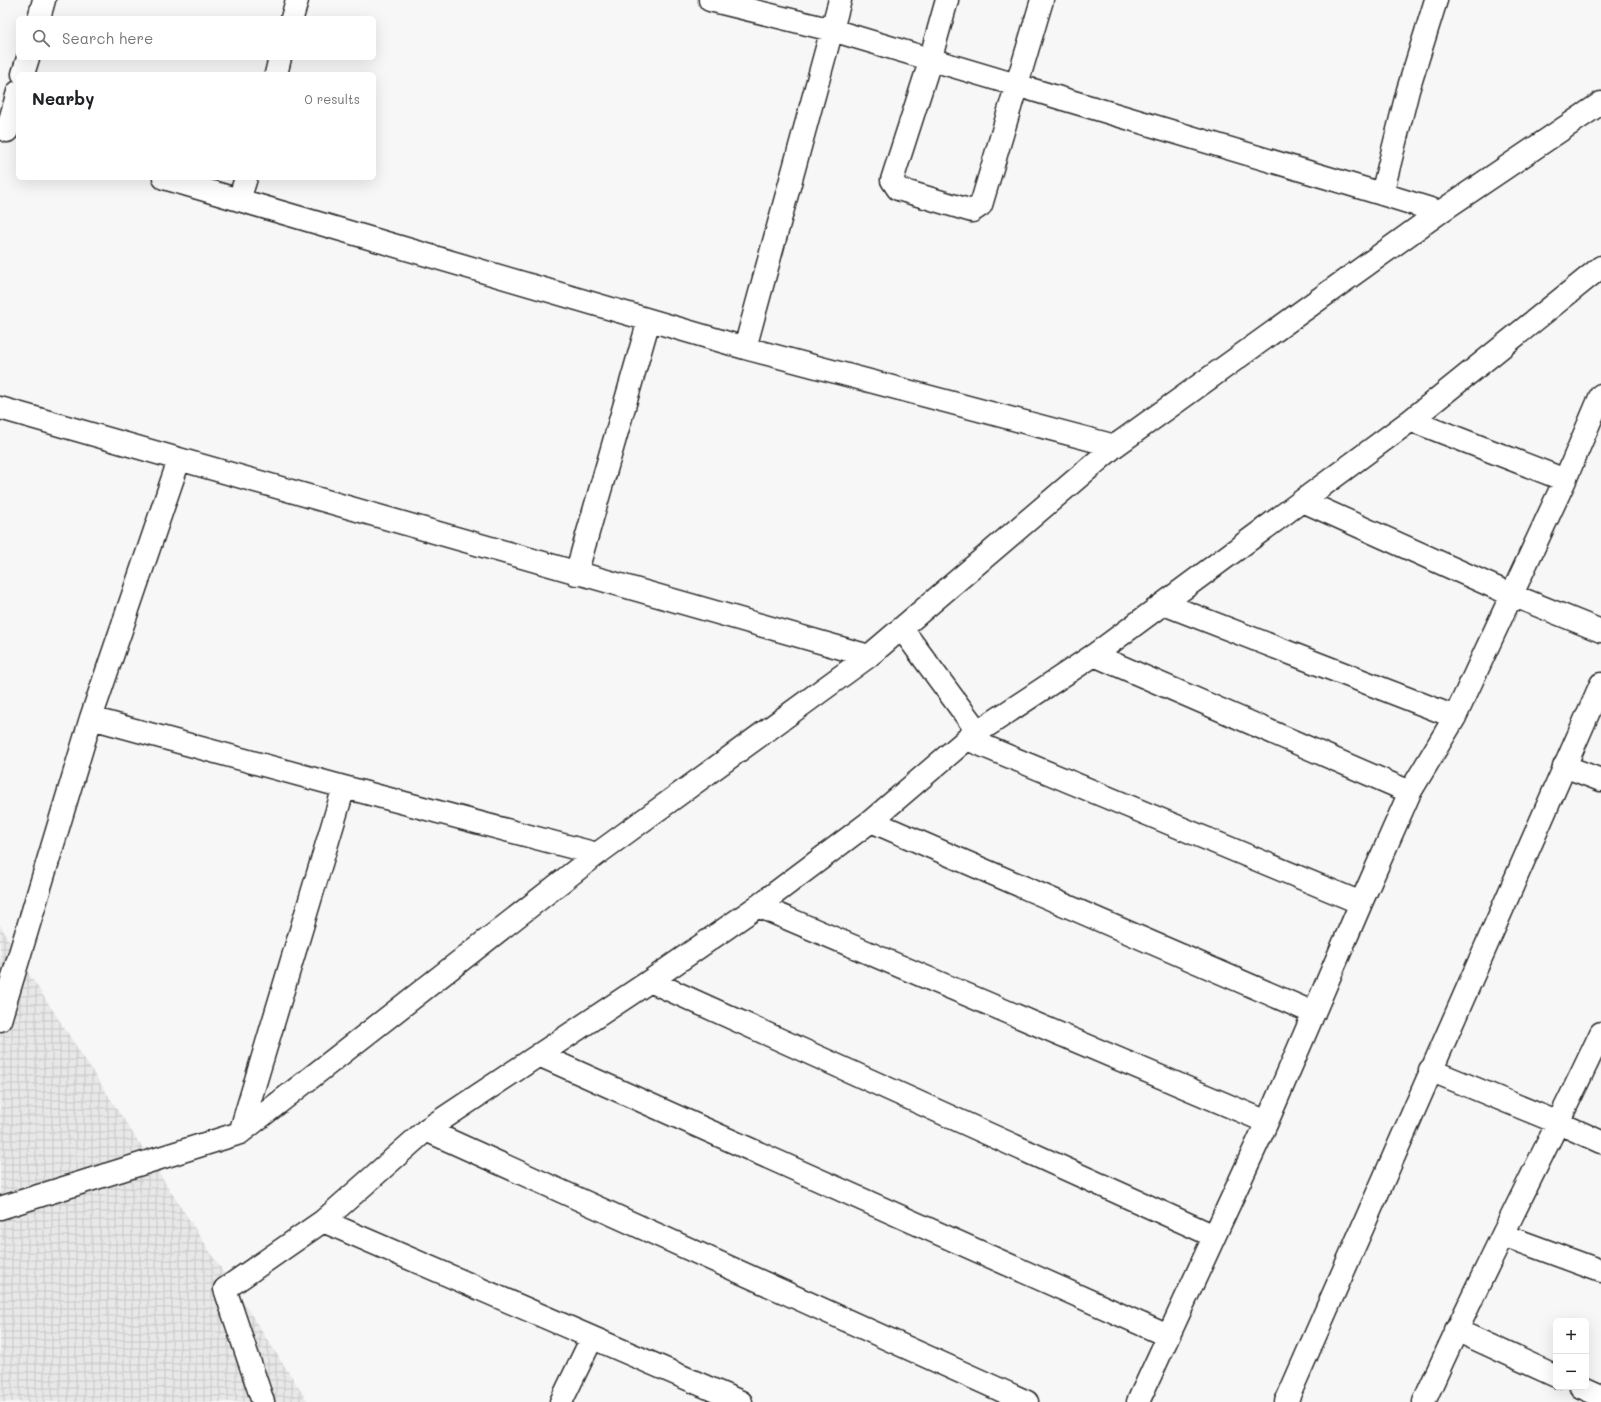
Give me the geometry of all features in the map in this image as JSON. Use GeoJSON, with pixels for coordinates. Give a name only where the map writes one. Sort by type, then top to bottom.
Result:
{"type":"FeatureCollection","features":[{"type":"Feature","properties":{"kind":"street"},"geometry":{"type":"LineString","coordinates":[[40,16],[44,0]]}},
{"type":"Feature","properties":{"kind":"street"},"geometry":{"type":"LineString","coordinates":[[293,16],[297,0]]}},
{"type":"Feature","properties":{"kind":"street"},"geometry":{"type":"LineString","coordinates":[[710,0],[832,30],[1440,212]]}},
{"type":"Feature","properties":{"kind":"street"},"geometry":{"type":"LineString","coordinates":[[745,348],[840,0]]}},
{"type":"Feature","properties":{"kind":"street"},"geometry":{"type":"LineString","coordinates":[[947,0],[892,180],[898,189],[972,212],[981,205],[1042,0]]}},
{"type":"Feature","properties":{"kind":"street"},"geometry":{"type":"LineString","coordinates":[[1382,194],[1408,90],[1436,0]]}},
{"type":"Feature","properties":{"kind":"street"},"geometry":{"type":"LineString","coordinates":[[24,72],[27,60]]}},
{"type":"Feature","properties":{"kind":"street"},"geometry":{"type":"LineString","coordinates":[[276,72],[280,60]]}},
{"type":"Feature","properties":{"kind":"street"},"geometry":{"type":"LineString","coordinates":[[8,131],[16,100]]}},
{"type":"Feature","properties":{"kind":"street"},"geometry":{"type":"LineString","coordinates":[[0,1208],[240,1133],[597,854],[869,656],[1115,446],[1440,212],[1601,103]]}},
{"type":"Feature","properties":{"kind":"street"},"geometry":{"type":"LineString","coordinates":[[171,180],[745,348],[1115,446]]}},
{"type":"Feature","properties":{"kind":"street"},"geometry":{"type":"LineString","coordinates":[[239,200],[245,180]]}},
{"type":"Feature","properties":{"kind":"street"},"geometry":{"type":"LineString","coordinates":[[263,1402],[225,1289],[323,1221],[426,1130],[650,981],[758,906],[871,821],[973,736],[1094,655],[1411,420],[1601,267]]}},
{"type":"Feature","properties":{"kind":"street"},"geometry":{"type":"LineString","coordinates":[[576,574],[649,320]]}},
{"type":"Feature","properties":{"kind":"street"},"geometry":{"type":"LineString","coordinates":[[1138,1402],[1267,1122],[1410,792],[1455,717],[1565,480],[1601,395]]}},
{"type":"Feature","properties":{"kind":"street"},"geometry":{"type":"LineString","coordinates":[[0,408],[576,574],[869,656]]}},
{"type":"Feature","properties":{"kind":"street"},"geometry":{"type":"LineString","coordinates":[[1411,420],[1565,480]]}},
{"type":"Feature","properties":{"kind":"street"},"geometry":{"type":"LineString","coordinates":[[0,1020],[91,718],[179,460]]}},
{"type":"Feature","properties":{"kind":"street"},"geometry":{"type":"LineString","coordinates":[[1303,501],[1512,595],[1601,631]]}},
{"type":"Feature","properties":{"kind":"street"},"geometry":{"type":"LineString","coordinates":[[1164,604],[1455,717]]}},
{"type":"Feature","properties":{"kind":"street"},"geometry":{"type":"LineString","coordinates":[[902,629],[973,736],[1361,903]]}},
{"type":"Feature","properties":{"kind":"street"},"geometry":{"type":"LineString","coordinates":[[1094,655],[1410,792]]}},
{"type":"Feature","properties":{"kind":"street"},"geometry":{"type":"LineString","coordinates":[[1286,1402],[1430,1070],[1601,684]]}},
{"type":"Feature","properties":{"kind":"street"},"geometry":{"type":"LineString","coordinates":[[91,718],[344,788],[597,854]]}},
{"type":"Feature","properties":{"kind":"street"},"geometry":{"type":"LineString","coordinates":[[1564,766],[1601,780]]}},
{"type":"Feature","properties":{"kind":"street"},"geometry":{"type":"LineString","coordinates":[[240,1133],[344,788]]}},
{"type":"Feature","properties":{"kind":"street"},"geometry":{"type":"LineString","coordinates":[[871,821],[1314,1014]]}},
{"type":"Feature","properties":{"kind":"street"},"geometry":{"type":"LineString","coordinates":[[758,906],[1267,1122]]}},
{"type":"Feature","properties":{"kind":"street"},"geometry":{"type":"LineString","coordinates":[[650,981],[1214,1236]]}},
{"type":"Feature","properties":{"kind":"street"},"geometry":{"type":"LineString","coordinates":[[1424,1402],[1456,1330],[1559,1123],[1601,1033]]}},
{"type":"Feature","properties":{"kind":"street"},"geometry":{"type":"LineString","coordinates":[[540,1055],[1168,1336]]}},
{"type":"Feature","properties":{"kind":"street"},"geometry":{"type":"LineString","coordinates":[[1430,1070],[1559,1123],[1601,1142]]}},
{"type":"Feature","properties":{"kind":"street"},"geometry":{"type":"LineString","coordinates":[[426,1130],[1027,1402]]}},
{"type":"Feature","properties":{"kind":"street"},"geometry":{"type":"LineString","coordinates":[[323,1221],[741,1402]]}},
{"type":"Feature","properties":{"kind":"street"},"geometry":{"type":"LineString","coordinates":[[1502,1235],[1601,1271]]}},
{"type":"Feature","properties":{"kind":"street"},"geometry":{"type":"LineString","coordinates":[[1456,1330],[1553,1375]]}},
{"type":"Feature","properties":{"kind":"street"},"geometry":{"type":"LineString","coordinates":[[561,1402],[592,1338]]}},
{"type":"Feature","properties":{"kind":"street"},"geometry":{"type":"LineString","coordinates":[[1588,1390],[1601,1396]]}},
{"type":"Feature","properties":{"kind":"shaded area"},"geometry":{"type":"Polygon","coordinates":[[[0,925],[22,963],[308,1402],[0,1402],[0,925]]]}}]}
